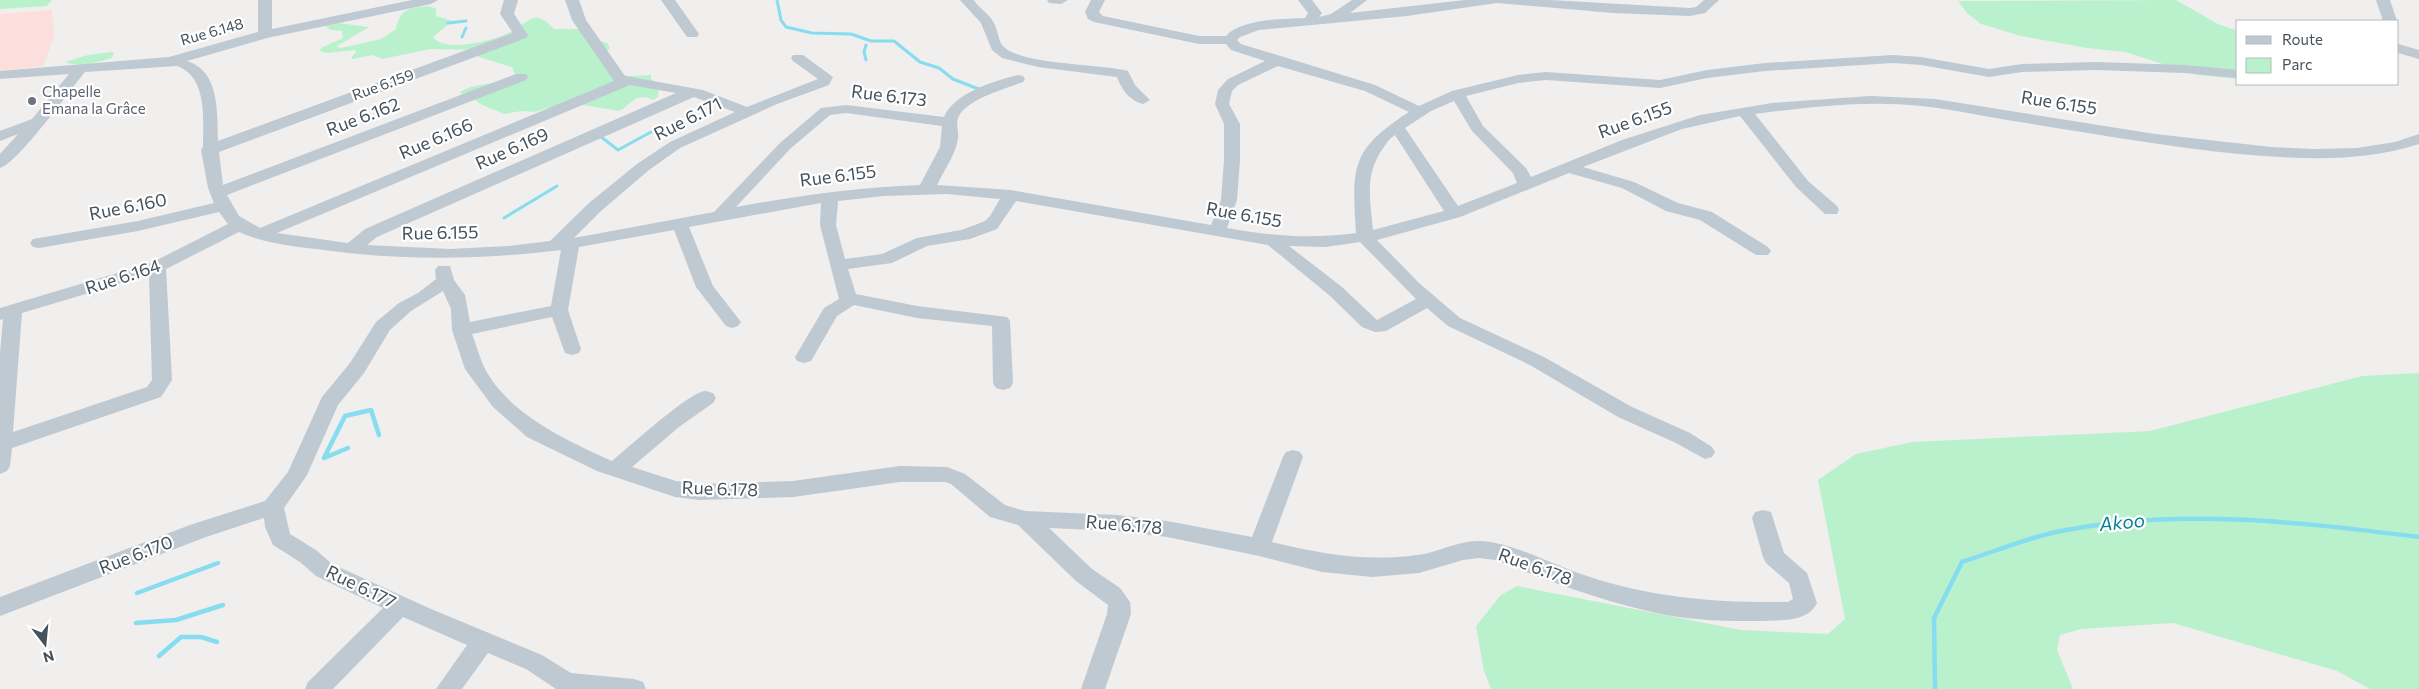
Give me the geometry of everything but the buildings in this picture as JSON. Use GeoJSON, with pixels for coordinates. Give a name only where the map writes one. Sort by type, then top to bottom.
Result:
{"type":"FeatureCollection","features":[{"type":"Feature","properties":{"kind":"street"},"geometry":{"type":"LineString","coordinates":[[265,0],[265,34]]}},
{"type":"Feature","properties":{"kind":"street","name":"Rue 6.148"},"geometry":{"type":"LineString","coordinates":[[0,75],[170,61],[265,34],[431,0]]}},
{"type":"Feature","properties":{"kind":"street","name":"Rue 6.159"},"geometry":{"type":"LineString","coordinates":[[209,150],[521,35],[507,14],[511,0]]}},
{"type":"Feature","properties":{"kind":"street"},"geometry":{"type":"LineString","coordinates":[[572,0],[579,20],[617,75],[628,81],[692,92],[747,112]]}},
{"type":"Feature","properties":{"kind":"street"},"geometry":{"type":"LineString","coordinates":[[668,0],[692,34]]}},
{"type":"Feature","properties":{"kind":"street"},"geometry":{"type":"LineString","coordinates":[[967,0],[986,20],[993,33],[997,49],[1003,54],[1046,65],[1123,74],[1128,87],[1143,100]]}},
{"type":"Feature","properties":{"kind":"street"},"geometry":{"type":"LineString","coordinates":[[1054,0],[1061,0]]}},
{"type":"Feature","properties":{"kind":"street"},"geometry":{"type":"LineString","coordinates":[[1098,0],[1092,12],[1099,19],[1200,40],[1230,40],[1236,47],[1370,88],[1420,112]]}},
{"type":"Feature","properties":{"kind":"street"},"geometry":{"type":"LineString","coordinates":[[1305,0],[1315,13],[1309,22]]}},
{"type":"Feature","properties":{"kind":"street"},"geometry":{"type":"LineString","coordinates":[[1328,20],[1360,0]]}},
{"type":"Feature","properties":{"kind":"street"},"geometry":{"type":"LineString","coordinates":[[1230,40],[1235,33],[1256,27],[1407,12],[1494,0]]}},
{"type":"Feature","properties":{"kind":"street"},"geometry":{"type":"LineString","coordinates":[[1500,0],[1613,9],[1690,12],[1700,10],[1712,0]]}},
{"type":"Feature","properties":{"kind":"street"},"geometry":{"type":"LineString","coordinates":[[2383,0],[2390,20]]}},
{"type":"Feature","properties":{"kind":"street"},"geometry":{"type":"LineString","coordinates":[[2399,48],[2419,55]]}},
{"type":"Feature","properties":{"kind":"street","name":"Rue 6.171"},"geometry":{"type":"LineString","coordinates":[[564,243],[595,207],[643,167],[675,145],[747,112],[824,82],[826,77],[798,58]]}},
{"type":"Feature","properties":{"kind":"street"},"geometry":{"type":"LineString","coordinates":[[1705,452],[1683,438],[1625,412],[1537,361],[1454,322],[1428,300],[1365,238],[1361,185],[1363,171],[1368,158],[1378,143],[1397,127],[1420,112],[1457,94],[1518,79],[1546,76],[1660,84],[1707,74],[1765,67],[1893,59],[1921,61],[1983,73],[2022,68],[2096,66],[2184,69],[2236,74]]}},
{"type":"Feature","properties":{"kind":"street","name":"Rue 6.155"},"geometry":{"type":"LineString","coordinates":[[170,61],[193,68],[204,82],[208,111],[211,166],[221,199],[234,220],[240,225],[261,234],[313,245],[393,253],[444,254],[510,251],[564,243],[781,203],[890,190],[927,188],[977,190],[1011,194],[1273,241],[1303,244],[1365,238],[1414,228],[1569,168],[1608,149],[1676,126],[1745,112],[1895,99],[1948,105],[2173,142],[2300,154],[2369,151],[2419,139]]}},
{"type":"Feature","properties":{"kind":"street"},"geometry":{"type":"LineString","coordinates":[[1217,231],[1229,200],[1232,160],[1232,124],[1222,104],[1225,90],[1233,82],[1277,61]]}},
{"type":"Feature","properties":{"kind":"street"},"geometry":{"type":"LineString","coordinates":[[0,163],[24,140],[81,68]]}},
{"type":"Feature","properties":{"kind":"street","name":"Rue 6.162"},"geometry":{"type":"LineString","coordinates":[[221,199],[521,76]]}},
{"type":"Feature","properties":{"kind":"street","name":"Rue 6.173"},"geometry":{"type":"LineString","coordinates":[[721,214],[785,146],[826,111],[846,109],[949,122],[950,113],[962,103],[1018,79]]}},
{"type":"Feature","properties":{"kind":"street","name":"Rue 6.166"},"geometry":{"type":"LineString","coordinates":[[261,234],[628,81]]}},
{"type":"Feature","properties":{"kind":"street","name":"Rue 6.169"},"geometry":{"type":"LineString","coordinates":[[351,249],[371,233],[692,92]]}},
{"type":"Feature","properties":{"kind":"street"},"geometry":{"type":"LineString","coordinates":[[1457,94],[1477,128],[1520,171],[1526,184]]}},
{"type":"Feature","properties":{"kind":"street"},"geometry":{"type":"LineString","coordinates":[[1745,112],[1802,184],[1831,210]]}},
{"type":"Feature","properties":{"kind":"street"},"geometry":{"type":"LineString","coordinates":[[0,137],[38,121]]}},
{"type":"Feature","properties":{"kind":"street"},"geometry":{"type":"LineString","coordinates":[[927,188],[947,147],[952,130],[949,122]]}},
{"type":"Feature","properties":{"kind":"street"},"geometry":{"type":"LineString","coordinates":[[1397,127],[1454,213]]}},
{"type":"Feature","properties":{"kind":"street"},"geometry":{"type":"LineString","coordinates":[[0,137],[24,140]]}},
{"type":"Feature","properties":{"kind":"street"},"geometry":{"type":"LineString","coordinates":[[1569,168],[1628,185],[1672,207],[1706,216],[1762,251]]}},
{"type":"Feature","properties":{"kind":"street"},"geometry":{"type":"LineString","coordinates":[[838,265],[886,259],[923,242],[964,235],[991,225],[997,219],[1011,194]]}},
{"type":"Feature","properties":{"kind":"street"},"geometry":{"type":"LineString","coordinates":[[830,197],[828,225],[844,289],[851,299]]}},
{"type":"Feature","properties":{"kind":"street","name":"Rue 6.160"},"geometry":{"type":"LineString","coordinates":[[39,243],[138,226],[221,199]]}},
{"type":"Feature","properties":{"kind":"street"},"geometry":{"type":"LineString","coordinates":[[679,222],[705,286],[732,322]]}},
{"type":"Feature","properties":{"kind":"street","name":"Rue 6.164"},"geometry":{"type":"LineString","coordinates":[[6,312],[157,267],[240,225]]}},
{"type":"Feature","properties":{"kind":"street"},"geometry":{"type":"LineString","coordinates":[[1273,241],[1338,291],[1371,326],[1379,327],[1428,300]]}},
{"type":"Feature","properties":{"kind":"street"},"geometry":{"type":"LineString","coordinates":[[564,243],[559,310],[572,349]]}},
{"type":"Feature","properties":{"kind":"street"},"geometry":{"type":"LineString","coordinates":[[273,507],[297,475],[329,402],[357,368],[383,326],[405,307],[424,297],[445,281],[444,254]]}},
{"type":"Feature","properties":{"kind":"street"},"geometry":{"type":"LineString","coordinates":[[3,443],[143,397],[160,387],[162,380],[157,267]]}},
{"type":"Feature","properties":{"kind":"street","name":"Rue 6.178"},"geometry":{"type":"LineString","coordinates":[[445,281],[456,295],[461,330],[475,369],[500,402],[534,432],[564,449],[615,470],[676,489],[699,492],[819,487],[900,474],[947,475],[958,479],[998,511],[1026,520],[1117,523],[1167,529],[1259,547],[1322,563],[1372,568],[1419,564],[1463,550],[1479,549],[1497,552],[1585,585],[1662,605],[1728,612],[1791,611],[1806,603],[1804,595],[1799,579],[1774,557],[1763,518]]}},
{"type":"Feature","properties":{"kind":"street"},"geometry":{"type":"LineString","coordinates":[[804,357],[830,312],[851,299],[916,312],[1001,321],[1003,383]]}},
{"type":"Feature","properties":{"kind":"street"},"geometry":{"type":"LineString","coordinates":[[461,330],[559,310]]}},
{"type":"Feature","properties":{"kind":"street"},"geometry":{"type":"LineString","coordinates":[[0,466],[3,443],[6,312]]}},
{"type":"Feature","properties":{"kind":"street"},"geometry":{"type":"LineString","coordinates":[[615,470],[672,422],[706,398]]}},
{"type":"Feature","properties":{"kind":"street"},"geometry":{"type":"LineString","coordinates":[[1259,547],[1293,457]]}},
{"type":"Feature","properties":{"kind":"street","name":"Rue 6.177"},"geometry":{"type":"LineString","coordinates":[[273,507],[276,527],[281,539],[308,556],[324,570],[400,606],[534,662],[567,683],[634,689]]}},
{"type":"Feature","properties":{"kind":"street","name":"Rue 6.170"},"geometry":{"type":"LineString","coordinates":[[0,607],[198,531],[273,507]]}},
{"type":"Feature","properties":{"kind":"street"},"geometry":{"type":"LineString","coordinates":[[1026,520],[1084,575],[1112,594],[1119,602],[1119,614],[1093,689]]}},
{"type":"Feature","properties":{"kind":"street"},"geometry":{"type":"LineString","coordinates":[[318,689],[400,606]]}},
{"type":"Feature","properties":{"kind":"street"},"geometry":{"type":"LineString","coordinates":[[448,689],[483,642]]}},
{"type":"Feature","properties":{"kind":"shaded area"},"geometry":{"type":"Polygon","coordinates":[[[52,10],[54,37],[43,66],[0,71],[0,14],[52,10]]]}},
{"type":"Feature","properties":{"kind":"green space"},"geometry":{"type":"Polygon","coordinates":[[[0,0],[52,0],[47,6],[0,9],[0,0]]]}},
{"type":"Feature","properties":{"kind":"green space"},"geometry":{"type":"Polygon","coordinates":[[[2176,0],[2218,24],[2236,30],[2236,79],[2197,75],[2125,52],[2087,48],[2021,36],[1981,24],[1967,13],[1958,1],[2176,0]]]}},
{"type":"Feature","properties":{"kind":"green space"},"geometry":{"type":"Polygon","coordinates":[[[429,6],[436,9],[436,16],[452,21],[433,37],[439,42],[447,44],[469,44],[492,39],[512,31],[536,17],[546,21],[554,29],[583,29],[594,39],[607,43],[610,48],[603,54],[623,75],[651,75],[651,79],[659,85],[658,97],[653,100],[642,97],[638,98],[619,111],[583,105],[548,108],[535,112],[522,111],[504,114],[480,104],[471,96],[459,93],[473,87],[502,81],[515,74],[512,67],[479,57],[477,54],[482,50],[431,49],[382,59],[372,55],[353,59],[351,58],[356,50],[327,53],[320,51],[321,48],[343,38],[342,31],[331,30],[325,26],[338,23],[369,27],[337,46],[341,48],[381,39],[396,29],[400,17],[407,10],[429,6]]]}},
{"type":"Feature","properties":{"kind":"green space"},"geometry":{"type":"Polygon","coordinates":[[[114,52],[112,58],[94,63],[71,64],[65,62],[88,55],[114,52]]]}},
{"type":"Feature","properties":{"kind":"green space"},"geometry":{"type":"Polygon","coordinates":[[[2419,373],[2419,689],[2370,689],[2337,671],[2173,623],[2081,629],[2060,635],[2057,650],[2073,689],[1491,689],[1484,671],[1476,626],[1501,595],[1517,586],[1741,630],[1828,634],[1845,619],[1818,480],[1856,454],[1912,442],[2150,431],[2362,376],[2419,373]]]}},
{"type":"Feature","properties":{"kind":"waterway"},"geometry":{"type":"LineString","coordinates":[[777,0],[781,20],[786,27],[812,33],[851,34],[871,41],[894,41],[920,62],[939,68],[953,79],[981,90]]}},
{"type":"Feature","properties":{"kind":"waterway"},"geometry":{"type":"LineString","coordinates":[[448,23],[466,21]]}},
{"type":"Feature","properties":{"kind":"waterway"},"geometry":{"type":"LineString","coordinates":[[462,37],[466,28]]}},
{"type":"Feature","properties":{"kind":"waterway"},"geometry":{"type":"LineString","coordinates":[[866,45],[864,52],[866,60]]}},
{"type":"Feature","properties":{"kind":"waterway"},"geometry":{"type":"LineString","coordinates":[[600,136],[618,150],[651,132]]}},
{"type":"Feature","properties":{"kind":"waterway"},"geometry":{"type":"LineString","coordinates":[[504,218],[557,186]]}},
{"type":"Feature","properties":{"kind":"waterway"},"geometry":{"type":"LineString","coordinates":[[348,448],[324,458],[345,416],[371,410],[379,435]]}},
{"type":"Feature","properties":{"kind":"waterway","name":"Akoo"},"geometry":{"type":"LineString","coordinates":[[1935,689],[1934,618],[1962,562],[2020,542],[2056,532],[2101,524],[2146,520],[2192,519],[2283,522],[2419,537]]}},
{"type":"Feature","properties":{"kind":"waterway"},"geometry":{"type":"LineString","coordinates":[[137,593],[218,563]]}},
{"type":"Feature","properties":{"kind":"waterway"},"geometry":{"type":"LineString","coordinates":[[136,623],[176,620],[223,605]]}},
{"type":"Feature","properties":{"kind":"waterway"},"geometry":{"type":"LineString","coordinates":[[159,656],[181,637],[201,637],[217,642]]}},
{"type":"Feature","properties":{"kind":"place","name":"Chapelle Emana la Grâce"},"geometry":{"type":"Point","coordinates":[32,101]}}]}
